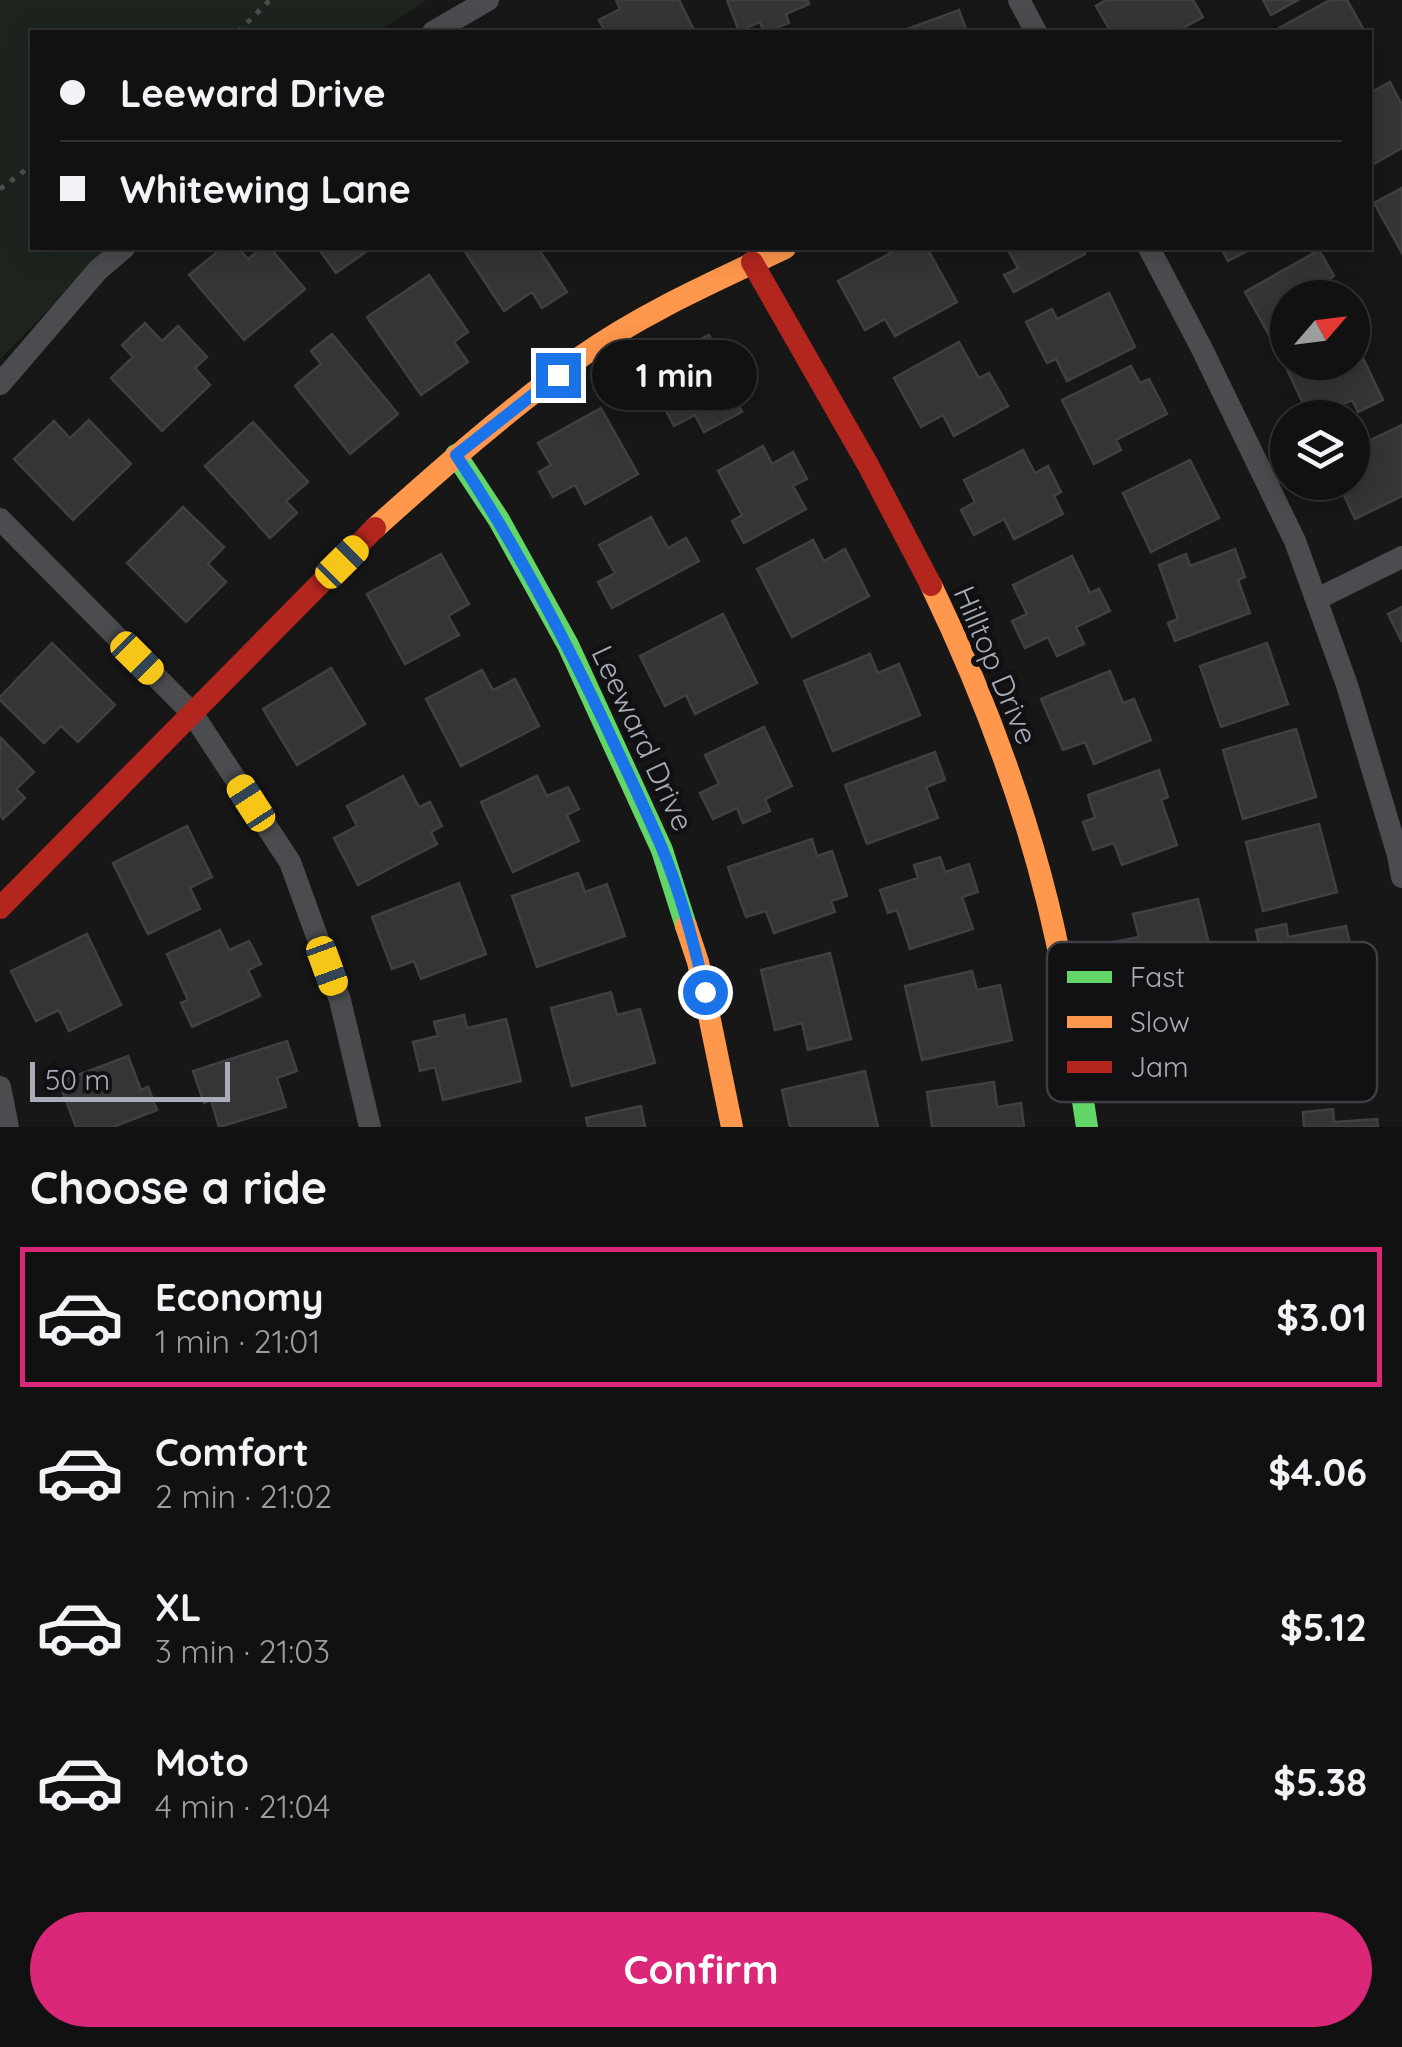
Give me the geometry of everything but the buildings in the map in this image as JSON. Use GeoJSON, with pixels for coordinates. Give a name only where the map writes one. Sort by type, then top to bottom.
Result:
{"type":"FeatureCollection","features":[{"type":"Feature","properties":{"kind":"street"},"geometry":{"type":"LineString","coordinates":[[436,30],[488,0]]}},
{"type":"Feature","properties":{"kind":"street"},"geometry":{"type":"LineString","coordinates":[[1019,0],[1035,30]]}},
{"type":"Feature","properties":{"kind":"street"},"geometry":{"type":"LineString","coordinates":[[0,384],[98,270],[122,250]]}},
{"type":"Feature","properties":{"kind":"street"},"geometry":{"type":"LineString","coordinates":[[0,908],[366,536],[456,455],[584,356],[681,297],[780,250]]}},
{"type":"Feature","properties":{"kind":"street"},"geometry":{"type":"LineString","coordinates":[[1150,250],[1295,541],[1347,685],[1402,877]]}},
{"type":"Feature","properties":{"kind":"street","name":"Hilltop Drive"},"geometry":{"type":"LineString","coordinates":[[752,262],[906,534],[972,674],[1024,815],[1056,942]]}},
{"type":"Feature","properties":{"kind":"street","name":"Leeward Drive"},"geometry":{"type":"LineString","coordinates":[[456,455],[499,520],[568,646],[662,850],[698,962],[732,1127]]}},
{"type":"Feature","properties":{"kind":"street"},"geometry":{"type":"LineString","coordinates":[[0,518],[192,713],[290,862],[340,1000],[370,1127]]}},
{"type":"Feature","properties":{"kind":"street"},"geometry":{"type":"LineString","coordinates":[[1318,600],[1402,557]]}},
{"type":"Feature","properties":{"kind":"street"},"geometry":{"type":"LineString","coordinates":[[0,1087],[8,1127]]}},
{"type":"Feature","properties":{"kind":"street","name":"Hilltop Drive"},"geometry":{"type":"LineString","coordinates":[[1084,1102],[1087,1127]]}},
{"type":"Feature","properties":{"kind":"path"},"geometry":{"type":"LineString","coordinates":[[240,30],[270,0]]}},
{"type":"Feature","properties":{"kind":"path"},"geometry":{"type":"LineString","coordinates":[[0,189],[30,166]]}},
{"type":"Feature","properties":{"kind":"shaded area"},"geometry":{"type":"Polygon","coordinates":[[[0,0],[427,0],[381,30],[30,30],[30,250],[107,250],[0,359],[0,0]]]}},
{"type":"Feature","properties":{"kind":"traffic: fast"},"geometry":{"type":"LineString","coordinates":[[456,455],[499,520],[568,645],[662,850],[686,926]]}},
{"type":"Feature","properties":{"kind":"traffic: fast"},"geometry":{"type":"LineString","coordinates":[[1083,1102],[1087,1127]]}},
{"type":"Feature","properties":{"kind":"traffic: slow"},"geometry":{"type":"LineString","coordinates":[[375,528],[502,418],[582,356],[655,311],[781,250]]}},
{"type":"Feature","properties":{"kind":"traffic: slow"},"geometry":{"type":"LineString","coordinates":[[931,585],[1012,780],[1057,942]]}},
{"type":"Feature","properties":{"kind":"traffic: slow"},"geometry":{"type":"LineString","coordinates":[[686,926],[698,962],[732,1127]]}},
{"type":"Feature","properties":{"kind":"traffic: jam"},"geometry":{"type":"LineString","coordinates":[[752,262],[868,465],[931,585]]}},
{"type":"Feature","properties":{"kind":"traffic: jam"},"geometry":{"type":"LineString","coordinates":[[0,908],[375,528]]}},
{"type":"Feature","properties":{"kind":"route"},"geometry":{"type":"LineString","coordinates":[[558,375],[456,455],[499,520],[568,646],[622,760],[662,850],[705,992]]}}]}
